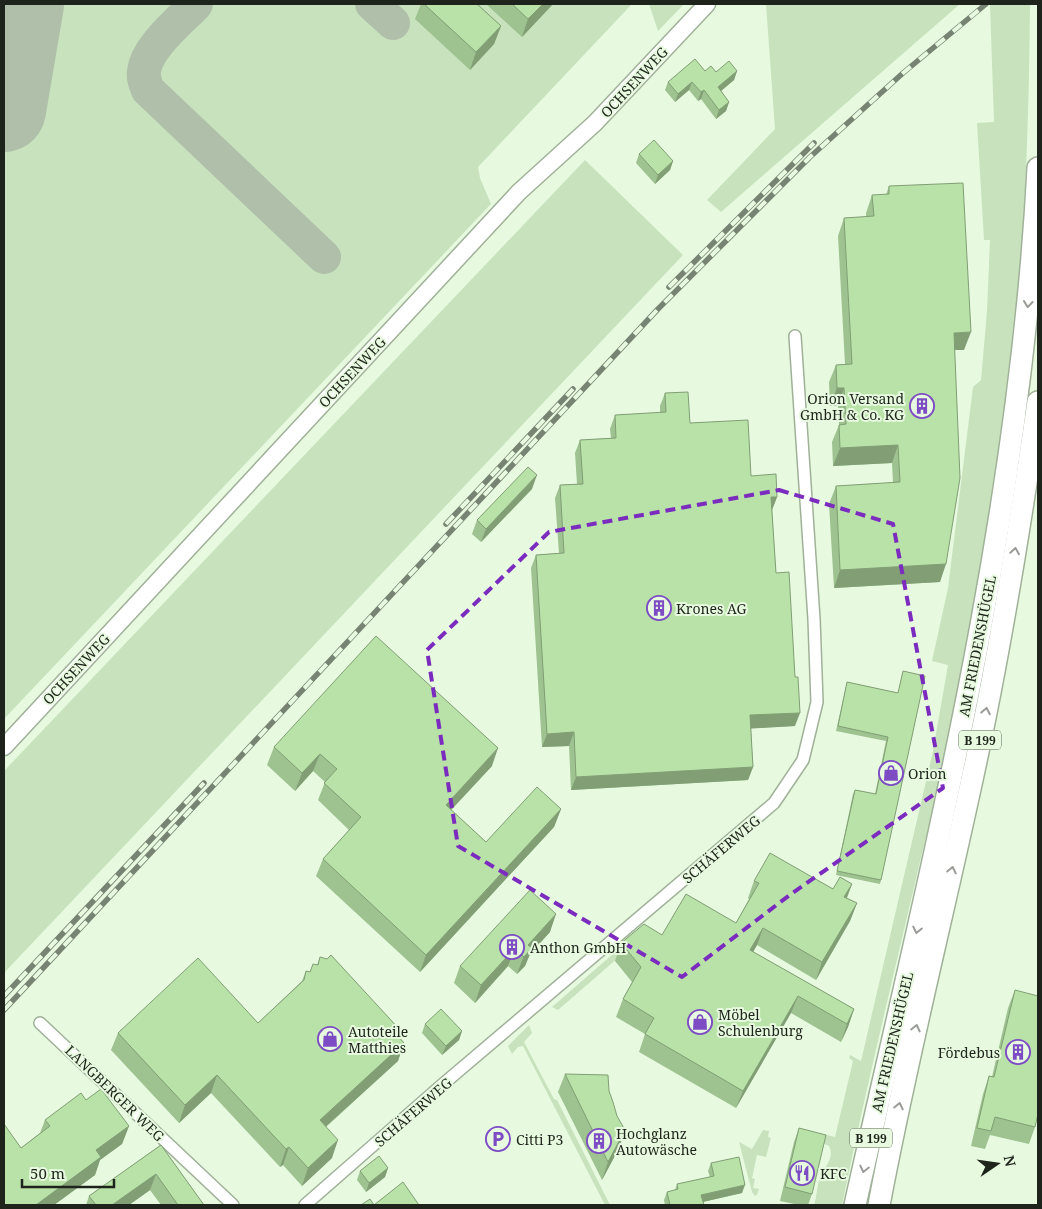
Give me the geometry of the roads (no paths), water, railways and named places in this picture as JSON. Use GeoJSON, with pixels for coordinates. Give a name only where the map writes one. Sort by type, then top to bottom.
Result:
{"type":"FeatureCollection","features":[{"type":"Feature","properties":{"kind":"highway","name":"AM FRIEDENSHÜGEL"},"geometry":{"type":"LineString","coordinates":[[855,1205],[951,780],[978,648],[1016,408],[1029,301],[1038,168]]}},
{"type":"Feature","properties":{"kind":"highway","name":"AM FRIEDENSHÜGEL"},"geometry":{"type":"LineString","coordinates":[[879,1205],[907,1068],[995,668],[1038,402]]}},
{"type":"Feature","properties":{"kind":"main road","name":"OCHSENWEG"},"geometry":{"type":"LineString","coordinates":[[4,747],[512,200],[595,124],[707,4]]}},
{"type":"Feature","properties":{"kind":"street","name":"SCHÄFERWEG"},"geometry":{"type":"LineString","coordinates":[[305,1205],[442,1085],[774,803],[803,760],[817,702],[814,619],[795,336]]}},
{"type":"Feature","properties":{"kind":"street","name":"LANGBERGER WEG"},"geometry":{"type":"LineString","coordinates":[[40,1022],[232,1205]]}},
{"type":"Feature","properties":{"kind":"railway"},"geometry":{"type":"LineString","coordinates":[[4,1010],[658,309],[810,157],[903,73],[986,4]]}},
{"type":"Feature","properties":{"kind":"railway"},"geometry":{"type":"LineString","coordinates":[[669,287],[814,143]]}},
{"type":"Feature","properties":{"kind":"railway"},"geometry":{"type":"LineString","coordinates":[[446,524],[573,389]]}},
{"type":"Feature","properties":{"kind":"railway"},"geometry":{"type":"LineString","coordinates":[[4,996],[204,783]]}},
{"type":"Feature","properties":{"kind":"place","name":"Orion Versand GmbH & Co. KG"},"geometry":{"type":"Point","coordinates":[922,406]}},
{"type":"Feature","properties":{"kind":"place","name":"Krones AG"},"geometry":{"type":"Point","coordinates":[659,608]}},
{"type":"Feature","properties":{"kind":"place","name":"Orion"},"geometry":{"type":"Point","coordinates":[891,773]}},
{"type":"Feature","properties":{"kind":"place","name":"Anthon GmbH"},"geometry":{"type":"Point","coordinates":[512,947]}},
{"type":"Feature","properties":{"kind":"place","name":"Möbel Schulenburg"},"geometry":{"type":"Point","coordinates":[700,1022]}},
{"type":"Feature","properties":{"kind":"place","name":"Autoteile Matthies"},"geometry":{"type":"Point","coordinates":[330,1039]}},
{"type":"Feature","properties":{"kind":"place","name":"Fördebus"},"geometry":{"type":"Point","coordinates":[1018,1052]}},
{"type":"Feature","properties":{"kind":"place","name":"Citti P3"},"geometry":{"type":"Point","coordinates":[498,1139]}},
{"type":"Feature","properties":{"kind":"place","name":"Hochglanz Autowäsche"},"geometry":{"type":"Point","coordinates":[599,1141]}},
{"type":"Feature","properties":{"kind":"place","name":"KFC"},"geometry":{"type":"Point","coordinates":[802,1173]}}]}
